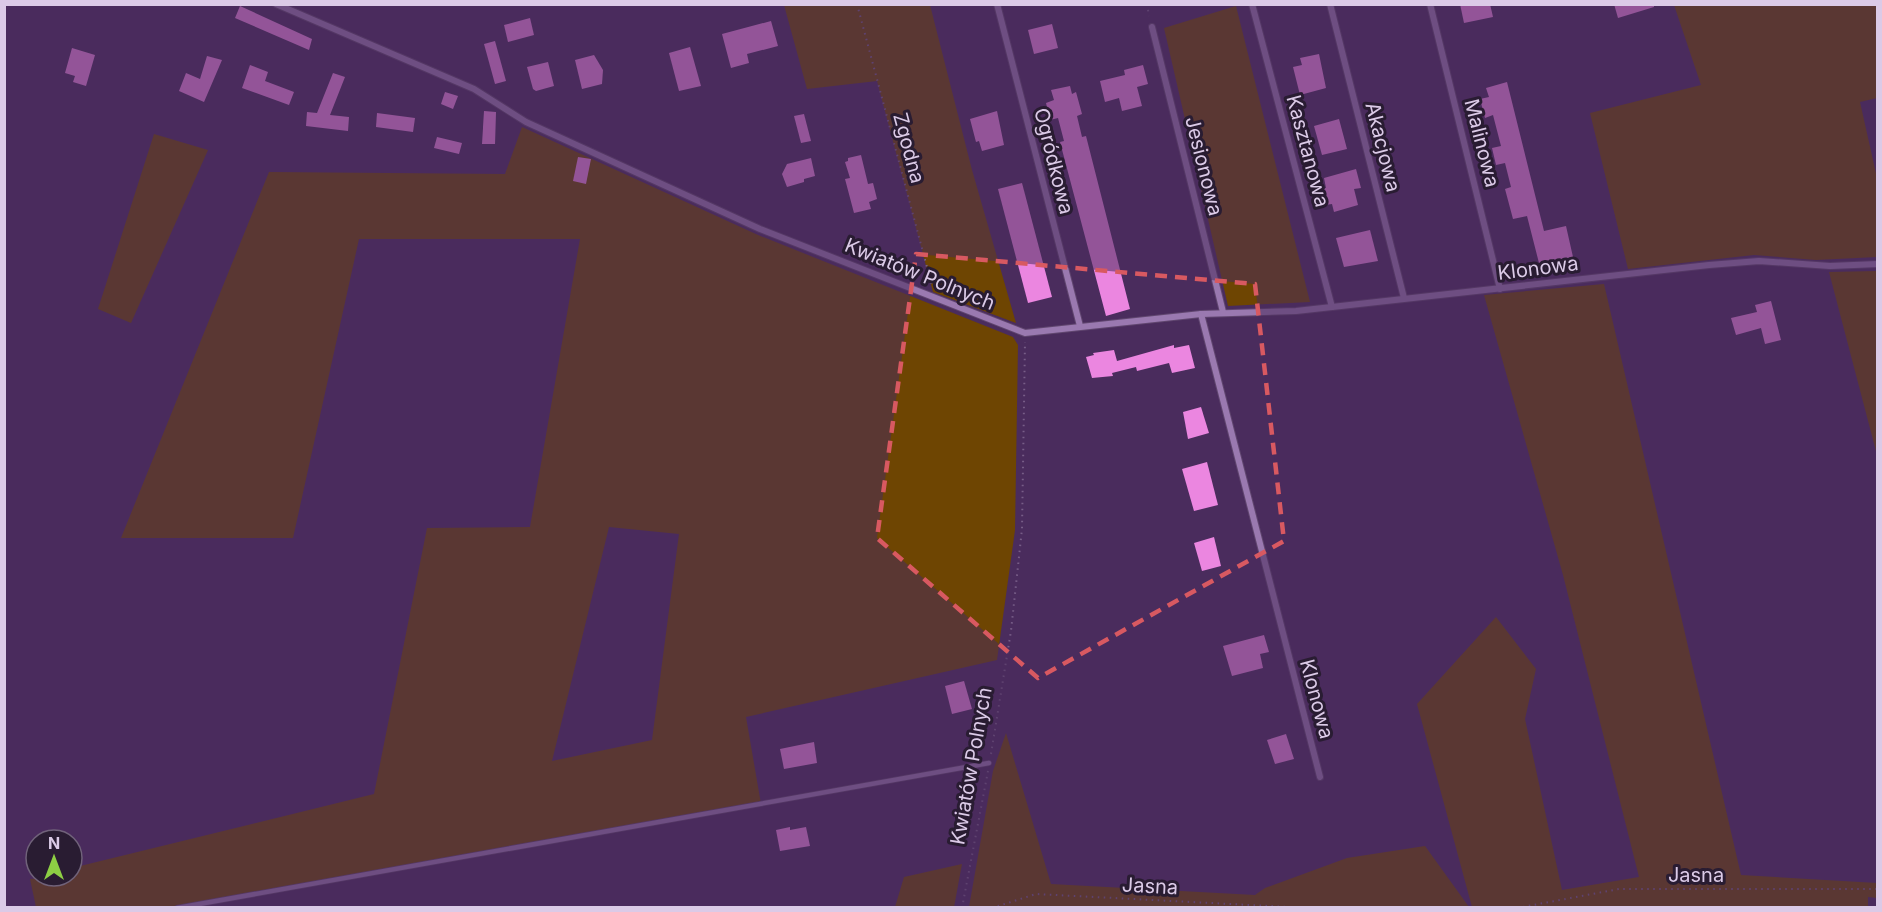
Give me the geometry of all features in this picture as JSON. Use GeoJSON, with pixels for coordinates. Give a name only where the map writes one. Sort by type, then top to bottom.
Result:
{"type":"FeatureCollection","features":[{"type":"Feature","properties":{"kind":"street","name":"Kwiatów Polnych"},"geometry":{"type":"LineString","coordinates":[[276,4],[474,89],[526,122],[751,225],[1025,333]]}},
{"type":"Feature","properties":{"kind":"street","name":"Ogródkowa"},"geometry":{"type":"LineString","coordinates":[[997,4],[1080,326]]}},
{"type":"Feature","properties":{"kind":"street","name":"Kasztanowa"},"geometry":{"type":"LineString","coordinates":[[1252,4],[1332,307]]}},
{"type":"Feature","properties":{"kind":"street","name":"Akacjowa"},"geometry":{"type":"LineString","coordinates":[[1330,4],[1404,297]]}},
{"type":"Feature","properties":{"kind":"street","name":"Malinowa"},"geometry":{"type":"LineString","coordinates":[[1430,4],[1500,289]]}},
{"type":"Feature","properties":{"kind":"street","name":"Jesionowa"},"geometry":{"type":"LineString","coordinates":[[1152,27],[1223,312]]}},
{"type":"Feature","properties":{"kind":"street","name":"Klonowa"},"geometry":{"type":"LineString","coordinates":[[1025,333],[1223,312],[1296,311],[1404,297],[1760,261],[1830,266],[1878,264]]}},
{"type":"Feature","properties":{"kind":"street","name":"Klonowa"},"geometry":{"type":"LineString","coordinates":[[1202,314],[1320,777]]}},
{"type":"Feature","properties":{"kind":"lane"},"geometry":{"type":"LineString","coordinates":[[177,908],[989,763]]}},
{"type":"Feature","properties":{"kind":"path","name":"Zgodna"},"geometry":{"type":"LineString","coordinates":[[857,4],[935,297]]}},
{"type":"Feature","properties":{"kind":"path"},"geometry":{"type":"LineString","coordinates":[[1146,4],[1152,27]]}},
{"type":"Feature","properties":{"kind":"path","name":"Kwiatów Polnych"},"geometry":{"type":"LineString","coordinates":[[962,908],[1011,631],[1022,528],[1025,333]]}},
{"type":"Feature","properties":{"kind":"path","name":"Jasna"},"geometry":{"type":"LineString","coordinates":[[1517,908],[1619,889],[1878,889]]}},
{"type":"Feature","properties":{"kind":"path","name":"Jasna"},"geometry":{"type":"LineString","coordinates":[[992,908],[1036,894],[1308,908]]}},
{"type":"Feature","properties":{"kind":"highlighted area"},"geometry":{"type":"Polygon","coordinates":[[[916,254],[1255,284],[1284,541],[1038,678],[877,538],[916,254]]]}},
{"type":"Feature","properties":{"kind":"shaded area"},"geometry":{"type":"Polygon","coordinates":[[[784,5],[930,5],[972,170],[1016,323],[933,292],[877,81],[807,89],[784,5]]]}},
{"type":"Feature","properties":{"kind":"shaded area"},"geometry":{"type":"Polygon","coordinates":[[[1674,5],[1877,5],[1877,98],[1860,102],[1877,178],[1877,257],[1816,260],[1754,255],[1628,269],[1590,113],[1701,85],[1674,5]]]}},
{"type":"Feature","properties":{"kind":"shaded area"},"geometry":{"type":"Polygon","coordinates":[[[1236,6],[1310,302],[1228,306],[1164,28],[1236,6]]]}},
{"type":"Feature","properties":{"kind":"shaded area"},"geometry":{"type":"Polygon","coordinates":[[[522,127],[758,235],[1013,337],[1018,345],[1015,530],[997,660],[746,717],[761,804],[177,907],[36,907],[32,888],[84,888],[84,865],[374,794],[427,528],[530,527],[580,239],[359,239],[293,538],[121,538],[269,172],[505,174],[522,127]],[[609,527],[552,761],[652,740],[679,534],[609,527]]]}},
{"type":"Feature","properties":{"kind":"shaded area"},"geometry":{"type":"Polygon","coordinates":[[[154,134],[208,150],[131,323],[98,309],[154,134]]]}},
{"type":"Feature","properties":{"kind":"shaded area"},"geometry":{"type":"Polygon","coordinates":[[[1878,271],[1877,455],[1829,272],[1878,271]]]}},
{"type":"Feature","properties":{"kind":"shaded area"},"geometry":{"type":"Polygon","coordinates":[[[1604,284],[1741,875],[1877,883],[1877,898],[1868,897],[1868,907],[1472,907],[1417,704],[1496,617],[1536,669],[1525,719],[1562,890],[1639,877],[1563,575],[1484,295],[1604,284]]]}},
{"type":"Feature","properties":{"kind":"shaded area"},"geometry":{"type":"Polygon","coordinates":[[[1006,733],[1051,884],[1255,895],[1265,888],[1347,858],[1425,846],[1469,907],[969,907],[993,771],[1006,733]]]}},
{"type":"Feature","properties":{"kind":"shaded area"},"geometry":{"type":"Polygon","coordinates":[[[962,864],[954,907],[895,907],[904,877],[962,864]]]}},
{"type":"Feature","properties":{"kind":"building"},"geometry":{"type":"Polygon","coordinates":[[[1460,4],[1490,4],[1493,17],[1464,23],[1460,4]]]}},
{"type":"Feature","properties":{"kind":"building"},"geometry":{"type":"Polygon","coordinates":[[[1614,4],[1654,4],[1654,7],[1618,18],[1614,4]]]}},
{"type":"Feature","properties":{"kind":"building"},"geometry":{"type":"Polygon","coordinates":[[[240,6],[312,39],[309,50],[235,18],[240,6]]]}},
{"type":"Feature","properties":{"kind":"building"},"geometry":{"type":"Polygon","coordinates":[[[530,18],[534,35],[508,42],[504,25],[530,18]]]}},
{"type":"Feature","properties":{"kind":"building"},"geometry":{"type":"Polygon","coordinates":[[[771,21],[778,46],[747,54],[749,63],[731,68],[722,34],[771,21]]]}},
{"type":"Feature","properties":{"kind":"building"},"geometry":{"type":"Polygon","coordinates":[[[1052,24],[1058,48],[1034,54],[1028,30],[1052,24]]]}},
{"type":"Feature","properties":{"kind":"building"},"geometry":{"type":"Polygon","coordinates":[[[495,41],[506,81],[495,84],[484,44],[495,41]]]}},
{"type":"Feature","properties":{"kind":"building"},"geometry":{"type":"Polygon","coordinates":[[[690,47],[701,86],[679,91],[669,53],[690,47]]]}},
{"type":"Feature","properties":{"kind":"building"},"geometry":{"type":"Polygon","coordinates":[[[72,48],[95,55],[86,86],[73,82],[75,76],[65,73],[72,48]]]}},
{"type":"Feature","properties":{"kind":"building"},"geometry":{"type":"Polygon","coordinates":[[[1319,54],[1326,88],[1300,95],[1293,67],[1302,65],[1300,58],[1319,54]]]}},
{"type":"Feature","properties":{"kind":"building"},"geometry":{"type":"Polygon","coordinates":[[[594,55],[603,70],[602,84],[582,89],[575,60],[594,55]]]}},
{"type":"Feature","properties":{"kind":"building"},"geometry":{"type":"Polygon","coordinates":[[[207,56],[222,60],[204,102],[179,91],[186,73],[200,79],[207,56]]]}},
{"type":"Feature","properties":{"kind":"building"},"geometry":{"type":"Polygon","coordinates":[[[548,62],[554,86],[536,91],[533,89],[527,67],[548,62]]]}},
{"type":"Feature","properties":{"kind":"building"},"geometry":{"type":"Polygon","coordinates":[[[250,65],[268,72],[265,81],[294,92],[289,105],[242,88],[250,65]]]}},
{"type":"Feature","properties":{"kind":"building"},"geometry":{"type":"Polygon","coordinates":[[[1143,65],[1148,84],[1137,87],[1142,106],[1122,111],[1119,98],[1105,102],[1100,81],[1125,75],[1124,70],[1143,65]]]}},
{"type":"Feature","properties":{"kind":"building"},"geometry":{"type":"Polygon","coordinates":[[[333,73],[345,77],[330,115],[349,117],[348,131],[306,126],[307,112],[317,113],[333,73]]]}},
{"type":"Feature","properties":{"kind":"building"},"geometry":{"type":"Polygon","coordinates":[[[1507,82],[1544,231],[1566,226],[1573,257],[1539,263],[1527,216],[1513,219],[1505,189],[1511,187],[1505,163],[1496,165],[1492,148],[1501,146],[1493,115],[1485,118],[1480,99],[1489,97],[1486,88],[1507,82]]]}},
{"type":"Feature","properties":{"kind":"building"},"geometry":{"type":"Polygon","coordinates":[[[1070,86],[1072,94],[1076,92],[1082,114],[1077,116],[1082,137],[1086,136],[1130,309],[1106,316],[1060,142],[1064,141],[1058,118],[1050,120],[1046,103],[1054,100],[1051,90],[1070,86]]]}},
{"type":"Feature","properties":{"kind":"building"},"geometry":{"type":"Polygon","coordinates":[[[445,92],[458,96],[453,109],[441,104],[445,92]]]}},
{"type":"Feature","properties":{"kind":"building"},"geometry":{"type":"Polygon","coordinates":[[[484,111],[496,112],[495,144],[482,144],[484,111]]]}},
{"type":"Feature","properties":{"kind":"building"},"geometry":{"type":"Polygon","coordinates":[[[997,111],[1004,145],[982,151],[979,141],[976,142],[970,119],[997,111]]]}},
{"type":"Feature","properties":{"kind":"building"},"geometry":{"type":"Polygon","coordinates":[[[377,113],[415,118],[413,132],[376,127],[377,113]]]}},
{"type":"Feature","properties":{"kind":"building"},"geometry":{"type":"Polygon","coordinates":[[[804,114],[811,141],[801,143],[794,116],[804,114]]]}},
{"type":"Feature","properties":{"kind":"building"},"geometry":{"type":"Polygon","coordinates":[[[1339,119],[1347,149],[1322,155],[1314,126],[1339,119]]]}},
{"type":"Feature","properties":{"kind":"building"},"geometry":{"type":"Polygon","coordinates":[[[437,137],[462,143],[459,154],[434,148],[437,137]]]}},
{"type":"Feature","properties":{"kind":"building"},"geometry":{"type":"Polygon","coordinates":[[[861,155],[868,184],[873,183],[877,199],[869,202],[871,209],[854,213],[845,179],[850,178],[845,162],[848,158],[861,155]]]}},
{"type":"Feature","properties":{"kind":"building"},"geometry":{"type":"Polygon","coordinates":[[[578,157],[591,159],[586,184],[573,181],[578,157]]]}},
{"type":"Feature","properties":{"kind":"building"},"geometry":{"type":"Polygon","coordinates":[[[811,158],[815,176],[787,187],[782,174],[787,164],[811,158]]]}},
{"type":"Feature","properties":{"kind":"building"},"geometry":{"type":"Polygon","coordinates":[[[1356,169],[1361,188],[1354,189],[1358,205],[1334,212],[1332,204],[1325,205],[1321,189],[1326,188],[1324,178],[1356,169]]]}},
{"type":"Feature","properties":{"kind":"building"},"geometry":{"type":"Polygon","coordinates":[[[1022,183],[1052,297],[1028,303],[998,189],[1022,183]]]}},
{"type":"Feature","properties":{"kind":"building"},"geometry":{"type":"Polygon","coordinates":[[[1370,230],[1378,261],[1344,267],[1336,238],[1370,230]]]}},
{"type":"Feature","properties":{"kind":"building"},"geometry":{"type":"Polygon","coordinates":[[[1771,301],[1781,340],[1765,344],[1761,328],[1736,335],[1731,318],[1757,312],[1755,305],[1771,301]]]}},
{"type":"Feature","properties":{"kind":"building"},"geometry":{"type":"Polygon","coordinates":[[[1174,345],[1174,348],[1189,345],[1195,368],[1172,373],[1169,363],[1137,371],[1136,367],[1112,373],[1113,376],[1092,378],[1086,357],[1094,355],[1093,353],[1114,350],[1117,361],[1174,345]]]}},
{"type":"Feature","properties":{"kind":"building"},"geometry":{"type":"Polygon","coordinates":[[[1201,407],[1209,433],[1188,439],[1183,412],[1201,407]]]}},
{"type":"Feature","properties":{"kind":"building"},"geometry":{"type":"Polygon","coordinates":[[[1207,462],[1218,505],[1194,511],[1182,469],[1207,462]]]}},
{"type":"Feature","properties":{"kind":"building"},"geometry":{"type":"Polygon","coordinates":[[[1214,537],[1221,566],[1202,571],[1194,543],[1214,537]]]}},
{"type":"Feature","properties":{"kind":"building"},"geometry":{"type":"Polygon","coordinates":[[[1264,635],[1269,652],[1260,654],[1263,668],[1232,676],[1223,646],[1264,635]]]}},
{"type":"Feature","properties":{"kind":"building"},"geometry":{"type":"Polygon","coordinates":[[[964,681],[972,709],[952,714],[945,686],[964,681]]]}},
{"type":"Feature","properties":{"kind":"building"},"geometry":{"type":"Polygon","coordinates":[[[1286,734],[1294,759],[1275,764],[1267,740],[1286,734]]]}},
{"type":"Feature","properties":{"kind":"building"},"geometry":{"type":"Polygon","coordinates":[[[814,742],[817,763],[784,769],[780,749],[814,742]]]}},
{"type":"Feature","properties":{"kind":"building"},"geometry":{"type":"Polygon","coordinates":[[[790,827],[790,830],[806,827],[810,846],[780,851],[776,830],[790,827]]]}}]}
